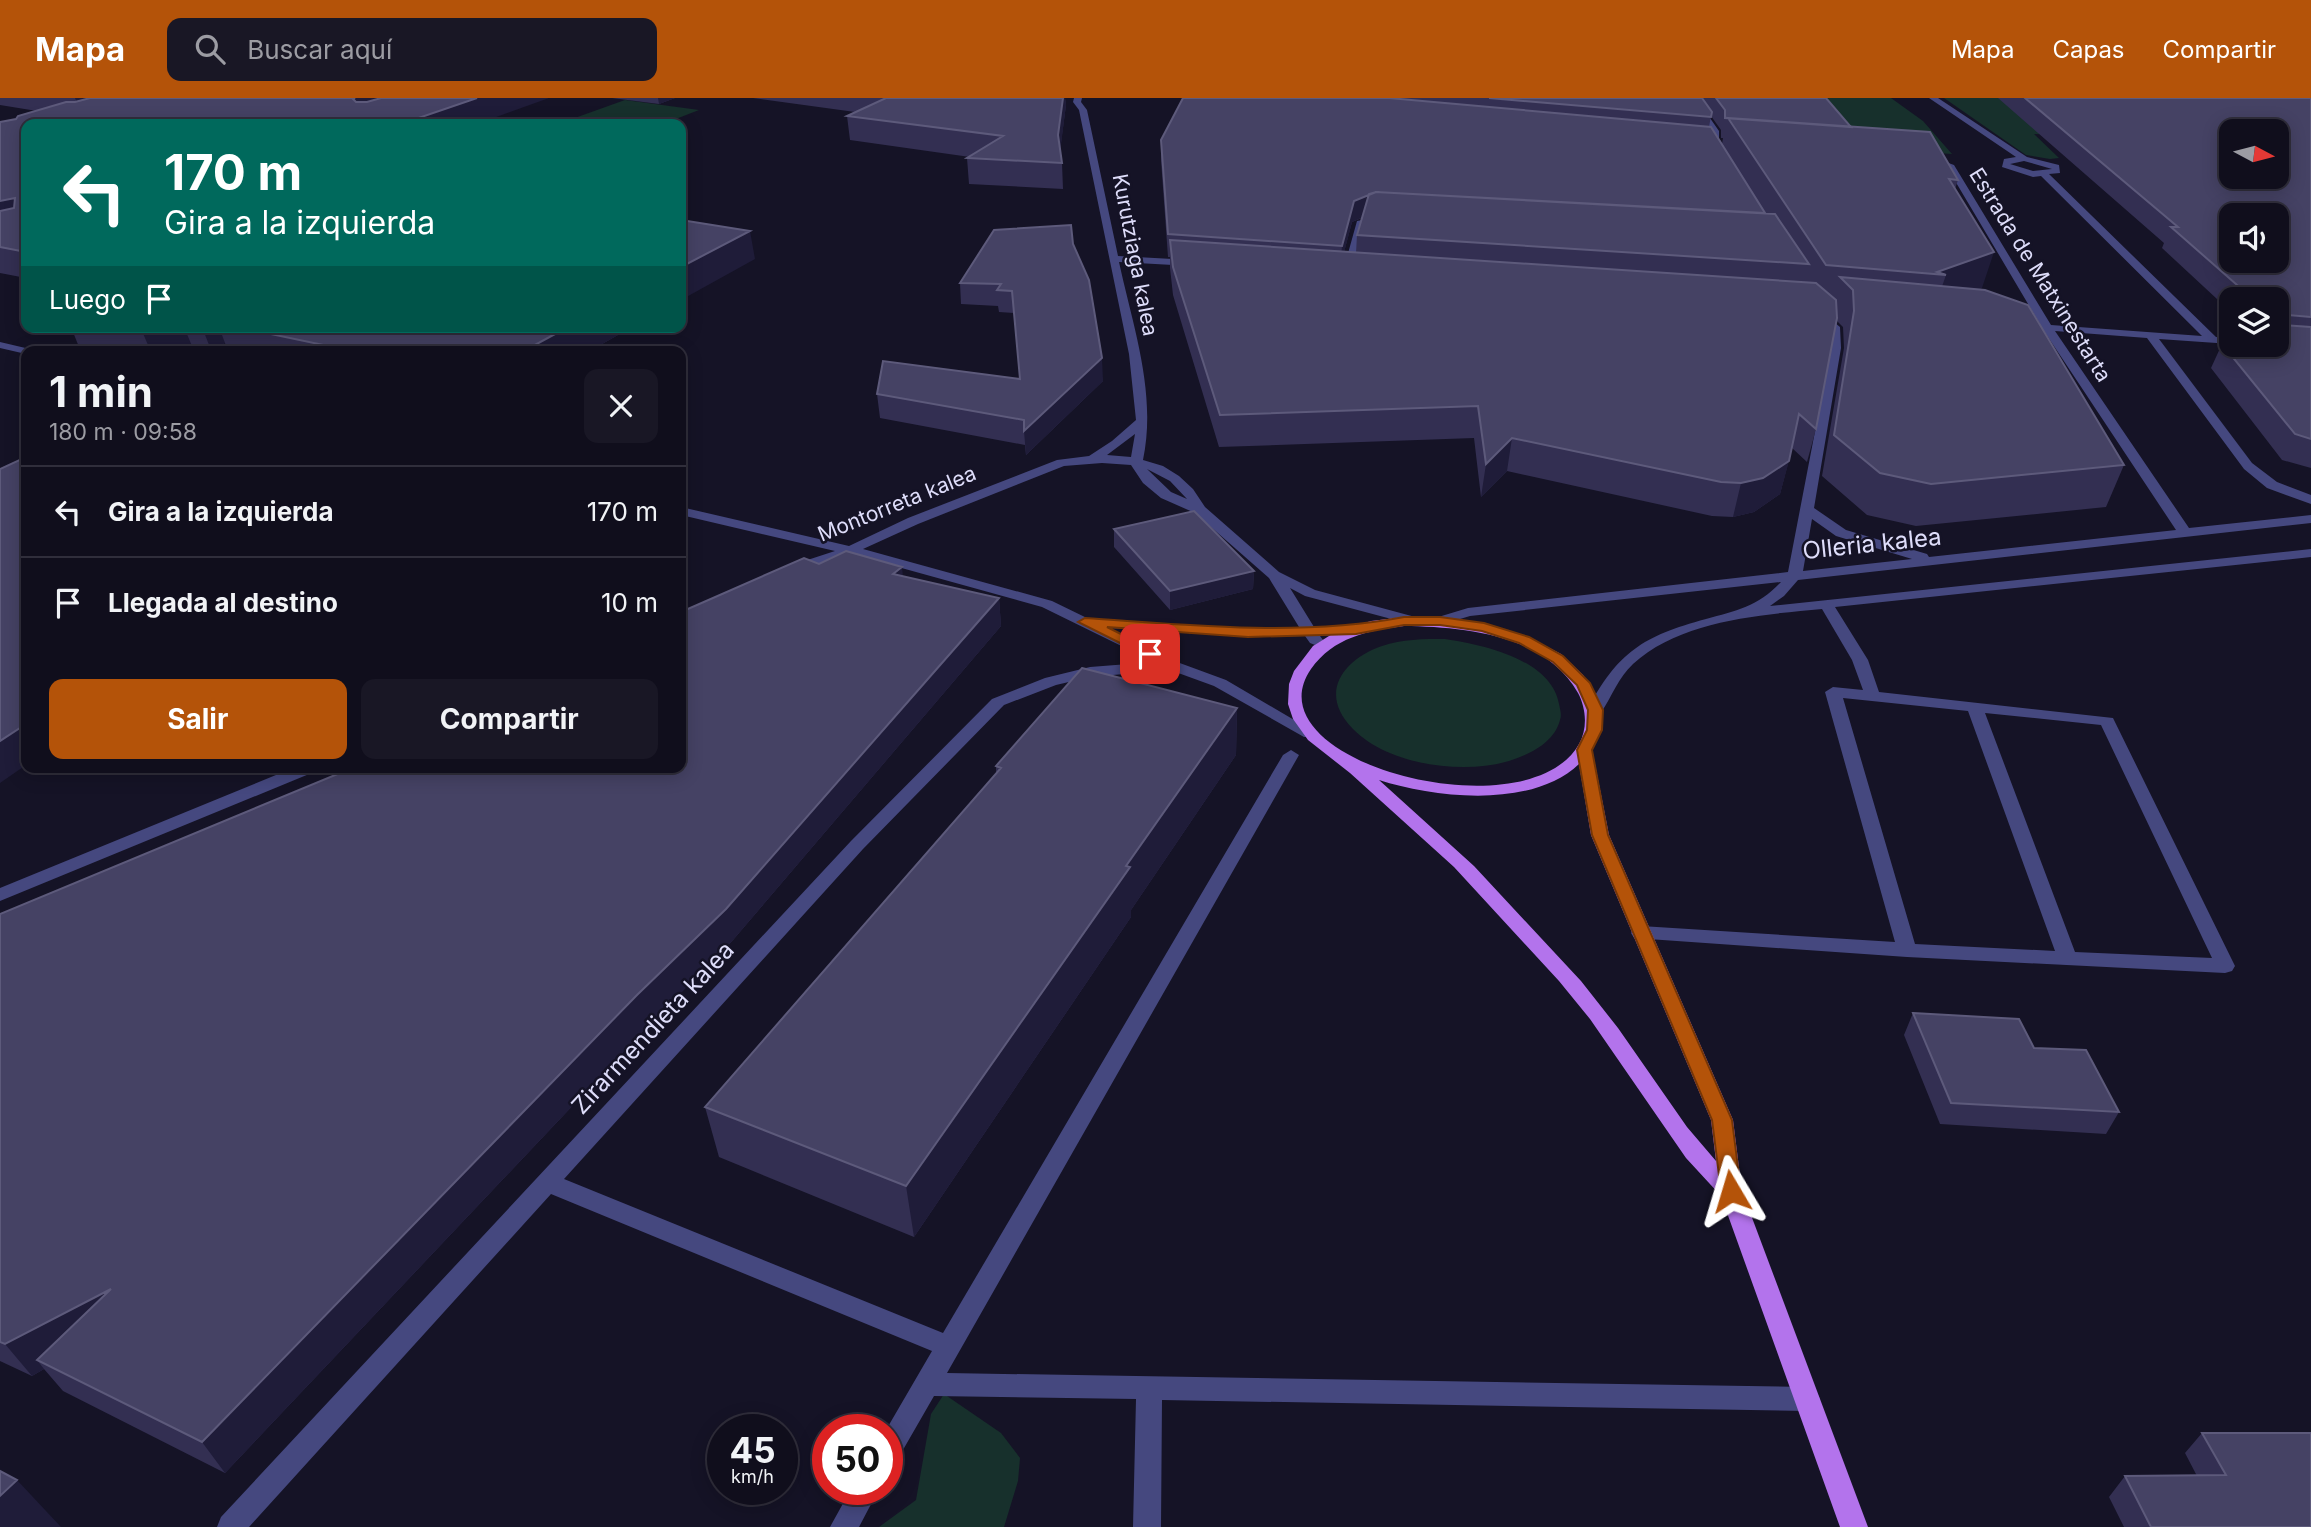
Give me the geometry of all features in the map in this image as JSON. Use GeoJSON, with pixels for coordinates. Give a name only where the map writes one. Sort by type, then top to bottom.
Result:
{"type":"FeatureCollection","features":[{"type":"Feature","properties":{"kind":"main road"},"geometry":{"type":"LineString","coordinates":[[1414,621],[1440,621],[1484,627],[1524,640],[1558,659],[1583,683],[1595,710],[1595,730],[1585,750],[1555,773],[1510,788],[1457,792],[1401,784],[1353,766],[1328,751],[1311,734],[1296,709],[1295,685],[1306,662],[1321,648],[1356,630],[1414,621]]}},
{"type":"Feature","properties":{"kind":"main road"},"geometry":{"type":"LineString","coordinates":[[1585,750],[1600,835],[1722,1120],[1731,1191],[1854,1527]]}},
{"type":"Feature","properties":{"kind":"main road"},"geometry":{"type":"LineString","coordinates":[[1353,766],[1462,865],[1583,996],[1695,1154],[1731,1191]]}},
{"type":"Feature","properties":{"kind":"street"},"geometry":{"type":"LineString","coordinates":[[1692,98],[1715,131],[1715,138],[1706,141]]}},
{"type":"Feature","properties":{"kind":"street"},"geometry":{"type":"LineString","coordinates":[[1933,98],[2024,159],[2056,167],[2057,171],[2044,174],[2020,172],[2005,165],[2007,161],[2024,159]]}},
{"type":"Feature","properties":{"kind":"street"},"geometry":{"type":"LineString","coordinates":[[1064,102],[1080,100]]}},
{"type":"Feature","properties":{"kind":"street","name":"Kurutziaga kalea"},"geometry":{"type":"LineString","coordinates":[[1080,100],[1115,259],[1144,411],[1142,443],[1136,463]]}},
{"type":"Feature","properties":{"kind":"street"},"geometry":{"type":"LineString","coordinates":[[1706,141],[1724,143]]}},
{"type":"Feature","properties":{"kind":"street"},"geometry":{"type":"LineString","coordinates":[[1706,141],[1720,161]]}},
{"type":"Feature","properties":{"kind":"street","name":"Estrada de Matxinestarta"},"geometry":{"type":"LineString","coordinates":[[1915,156],[1927,157],[1951,167],[2047,328],[2185,533]]}},
{"type":"Feature","properties":{"kind":"street"},"geometry":{"type":"LineString","coordinates":[[2044,174],[2212,339]]}},
{"type":"Feature","properties":{"kind":"street"},"geometry":{"type":"LineString","coordinates":[[1346,273],[1360,223],[1372,219],[1399,218]]}},
{"type":"Feature","properties":{"kind":"street"},"geometry":{"type":"LineString","coordinates":[[1115,259],[1207,264]]}},
{"type":"Feature","properties":{"kind":"street"},"geometry":{"type":"LineString","coordinates":[[1332,272],[1359,274]]}},
{"type":"Feature","properties":{"kind":"street"},"geometry":{"type":"LineString","coordinates":[[1751,612],[1779,593],[1795,575],[1841,325],[1819,307]]}},
{"type":"Feature","properties":{"kind":"street"},"geometry":{"type":"LineString","coordinates":[[2021,325],[2219,340]]}},
{"type":"Feature","properties":{"kind":"street"},"geometry":{"type":"LineString","coordinates":[[231,346],[261,333]]}},
{"type":"Feature","properties":{"kind":"street"},"geometry":{"type":"LineString","coordinates":[[2151,336],[2248,466],[2272,485],[2311,500]]}},
{"type":"Feature","properties":{"kind":"street"},"geometry":{"type":"LineString","coordinates":[[0,345],[21,350]]}},
{"type":"Feature","properties":{"kind":"street"},"geometry":{"type":"LineString","coordinates":[[1093,459],[1142,422]]}},
{"type":"Feature","properties":{"kind":"street","name":"Montorreta kalea"},"geometry":{"type":"LineString","coordinates":[[785,572],[850,550],[913,521],[1061,463],[1093,459],[1136,463]]}},
{"type":"Feature","properties":{"kind":"street"},"geometry":{"type":"LineString","coordinates":[[1136,463],[1148,480],[1166,495],[1200,510],[1274,575],[1310,593],[1414,621]]}},
{"type":"Feature","properties":{"kind":"street"},"geometry":{"type":"LineString","coordinates":[[1136,463],[1172,474],[1192,493],[1200,510]]}},
{"type":"Feature","properties":{"kind":"street"},"geometry":{"type":"LineString","coordinates":[[1807,509],[1841,533],[1882,548],[1936,560]]}},
{"type":"Feature","properties":{"kind":"street"},"geometry":{"type":"LineString","coordinates":[[686,512],[850,550],[1047,604],[1172,665],[1220,683],[1311,734]]}},
{"type":"Feature","properties":{"kind":"street","name":"Olleria kalea"},"geometry":{"type":"LineString","coordinates":[[1440,621],[1468,612],[2311,519]]}},
{"type":"Feature","properties":{"kind":"street"},"geometry":{"type":"LineString","coordinates":[[1595,710],[1614,675],[1642,649],[1674,633],[1751,612],[2311,553]]}},
{"type":"Feature","properties":{"kind":"street"},"geometry":{"type":"LineString","coordinates":[[1274,575],[1321,648]]}},
{"type":"Feature","properties":{"kind":"street"},"geometry":{"type":"LineString","coordinates":[[1826,604],[1860,660],[1872,696]]}},
{"type":"Feature","properties":{"kind":"street"},"geometry":{"type":"LineString","coordinates":[[1085,622],[1248,633],[1356,630]]}},
{"type":"Feature","properties":{"kind":"street","name":"Zirarmendieta kalea"},"geometry":{"type":"LineString","coordinates":[[232,1527],[856,845],[998,702],[1051,681],[1090,672],[1172,665]]}},
{"type":"Feature","properties":{"kind":"street"},"geometry":{"type":"LineString","coordinates":[[1640,933],[1907,950],[2225,966],[2107,721],[1833,692],[1907,950]]}},
{"type":"Feature","properties":{"kind":"street"},"geometry":{"type":"LineString","coordinates":[[1975,707],[2068,959]]}},
{"type":"Feature","properties":{"kind":"street"},"geometry":{"type":"LineString","coordinates":[[903,1426],[1291,755]]}},
{"type":"Feature","properties":{"kind":"street"},"geometry":{"type":"LineString","coordinates":[[0,895],[296,773]]}},
{"type":"Feature","properties":{"kind":"street"},"geometry":{"type":"LineString","coordinates":[[547,1182],[948,1346]]}},
{"type":"Feature","properties":{"kind":"street"},"geometry":{"type":"LineString","coordinates":[[928,1384],[1807,1399]]}},
{"type":"Feature","properties":{"kind":"street"},"geometry":{"type":"LineString","coordinates":[[1147,1527],[1149,1387]]}},
{"type":"Feature","properties":{"kind":"street"},"geometry":{"type":"LineString","coordinates":[[844,1527],[857,1505]]}},
{"type":"Feature","properties":{"kind":"green space"},"geometry":{"type":"Polygon","coordinates":[[[1806,98],[1891,98],[1923,121],[1952,154],[1745,140],[1806,98]]]}},
{"type":"Feature","properties":{"kind":"green space"},"geometry":{"type":"Polygon","coordinates":[[[1944,98],[2182,98],[2219,130],[2219,141],[2034,134],[2059,158],[2026,155],[1944,98]]]}},
{"type":"Feature","properties":{"kind":"green space"},"geometry":{"type":"Polygon","coordinates":[[[625,100],[699,110],[676,119],[572,119],[625,100]]]}},
{"type":"Feature","properties":{"kind":"green space"},"geometry":{"type":"Polygon","coordinates":[[[1421,639],[1445,639],[1496,650],[1529,665],[1543,676],[1553,689],[1561,714],[1557,728],[1547,741],[1533,751],[1509,761],[1491,765],[1449,767],[1406,759],[1368,741],[1353,729],[1337,703],[1336,691],[1346,669],[1368,652],[1382,646],[1421,639]]]}},
{"type":"Feature","properties":{"kind":"green space"},"geometry":{"type":"Polygon","coordinates":[[[944,1394],[1001,1433],[1020,1458],[1018,1481],[1004,1527],[879,1527],[916,1500],[931,1414],[944,1394]]]}},
{"type":"Feature","properties":{"kind":"building"},"geometry":{"type":"Polygon","coordinates":[[[90,98],[355,98],[353,99],[356,102],[367,102],[381,98],[477,98],[416,119],[21,119],[21,251],[0,247],[0,211],[14,208],[15,198],[0,201],[0,122],[66,102],[90,98]]]}},
{"type":"Feature","properties":{"kind":"building"},"geometry":{"type":"Polygon","coordinates":[[[886,98],[1063,98],[1058,135],[1062,163],[967,158],[1003,136],[847,116],[886,98]]]}},
{"type":"Feature","properties":{"kind":"building"},"geometry":{"type":"Polygon","coordinates":[[[1183,98],[1389,98],[1711,127],[1765,213],[1376,192],[1354,201],[1342,246],[1168,234],[1161,140],[1183,98]]]}},
{"type":"Feature","properties":{"kind":"building"},"geometry":{"type":"Polygon","coordinates":[[[1489,98],[1702,98],[1712,112],[1711,117],[1489,98]]]}},
{"type":"Feature","properties":{"kind":"building"},"geometry":{"type":"Polygon","coordinates":[[[1716,98],[1826,98],[1851,127],[1725,118],[1725,110],[1716,98]]]}},
{"type":"Feature","properties":{"kind":"building"},"geometry":{"type":"Polygon","coordinates":[[[2025,98],[2311,98],[2311,317],[2289,315],[2289,287],[2239,287],[2223,273],[2289,273],[2289,203],[2219,203],[2219,269],[2171,227],[2178,227],[2025,98]]]}},
{"type":"Feature","properties":{"kind":"building"},"geometry":{"type":"Polygon","coordinates":[[[1728,118],[1930,132],[1958,180],[1949,179],[1994,252],[1937,272],[1946,275],[1826,265],[1728,118]]]}},
{"type":"Feature","properties":{"kind":"building"},"geometry":{"type":"Polygon","coordinates":[[[1376,192],[1775,214],[1809,264],[1357,235],[1369,194],[1376,192]]]}},
{"type":"Feature","properties":{"kind":"building"},"geometry":{"type":"Polygon","coordinates":[[[686,221],[750,231],[686,264],[686,221]]]}},
{"type":"Feature","properties":{"kind":"building"},"geometry":{"type":"Polygon","coordinates":[[[1071,225],[1073,244],[1089,280],[1102,358],[1024,431],[1024,420],[877,394],[883,361],[1020,379],[1012,291],[997,290],[1001,284],[960,283],[994,230],[1071,225]]]}},
{"type":"Feature","properties":{"kind":"building"},"geometry":{"type":"Polygon","coordinates":[[[1170,240],[1816,283],[1836,300],[1837,318],[1816,429],[1799,414],[1789,461],[1763,478],[1741,483],[1721,482],[1512,438],[1486,464],[1478,406],[1220,415],[1173,267],[1170,240]]]}},
{"type":"Feature","properties":{"kind":"building"},"geometry":{"type":"Polygon","coordinates":[[[1840,277],[1985,290],[2028,305],[2124,465],[1931,484],[1880,473],[1834,435],[1854,311],[1853,290],[1840,277]]]}},
{"type":"Feature","properties":{"kind":"building"},"geometry":{"type":"Polygon","coordinates":[[[2289,325],[2311,327],[2311,439],[2295,434],[2233,357],[2289,357],[2289,325]]]}},
{"type":"Feature","properties":{"kind":"building"},"geometry":{"type":"Polygon","coordinates":[[[266,333],[557,333],[533,346],[328,346],[266,333]]]}},
{"type":"Feature","properties":{"kind":"building"},"geometry":{"type":"Polygon","coordinates":[[[21,459],[21,727],[0,741],[0,469],[21,459]]]}},
{"type":"Feature","properties":{"kind":"building"},"geometry":{"type":"Polygon","coordinates":[[[1194,511],[1254,571],[1170,591],[1114,529],[1194,511]]]}},
{"type":"Feature","properties":{"kind":"building"},"geometry":{"type":"Polygon","coordinates":[[[846,551],[902,567],[893,574],[999,598],[726,909],[637,995],[202,1442],[37,1360],[111,1289],[5,1344],[0,1342],[0,914],[340,773],[686,773],[686,610],[804,558],[819,564],[846,551]]]}},
{"type":"Feature","properties":{"kind":"building"},"geometry":{"type":"Polygon","coordinates":[[[1082,668],[1237,708],[1126,866],[1130,867],[906,1186],[705,1107],[1001,768],[996,766],[1082,668]]]}},
{"type":"Feature","properties":{"kind":"building"},"geometry":{"type":"Polygon","coordinates":[[[1913,1013],[2019,1019],[2034,1048],[2086,1050],[2119,1112],[1951,1103],[1913,1013]]]}},
{"type":"Feature","properties":{"kind":"building"},"geometry":{"type":"Polygon","coordinates":[[[2202,1433],[2311,1433],[2311,1527],[2151,1527],[2125,1476],[2226,1475],[2202,1433]]]}},
{"type":"Feature","properties":{"kind":"building"},"geometry":{"type":"Polygon","coordinates":[[[0,1471],[17,1480],[0,1496],[0,1471]]]}},
{"type":"Feature","properties":{"kind":"route"},"geometry":{"type":"LineString","coordinates":[[1150,654],[1085,622],[1248,633],[1356,630],[1404,621],[1440,621],[1484,627],[1524,640],[1558,659],[1583,683],[1595,710],[1595,730],[1585,750],[1600,835],[1722,1120],[1731,1191]]}}]}
